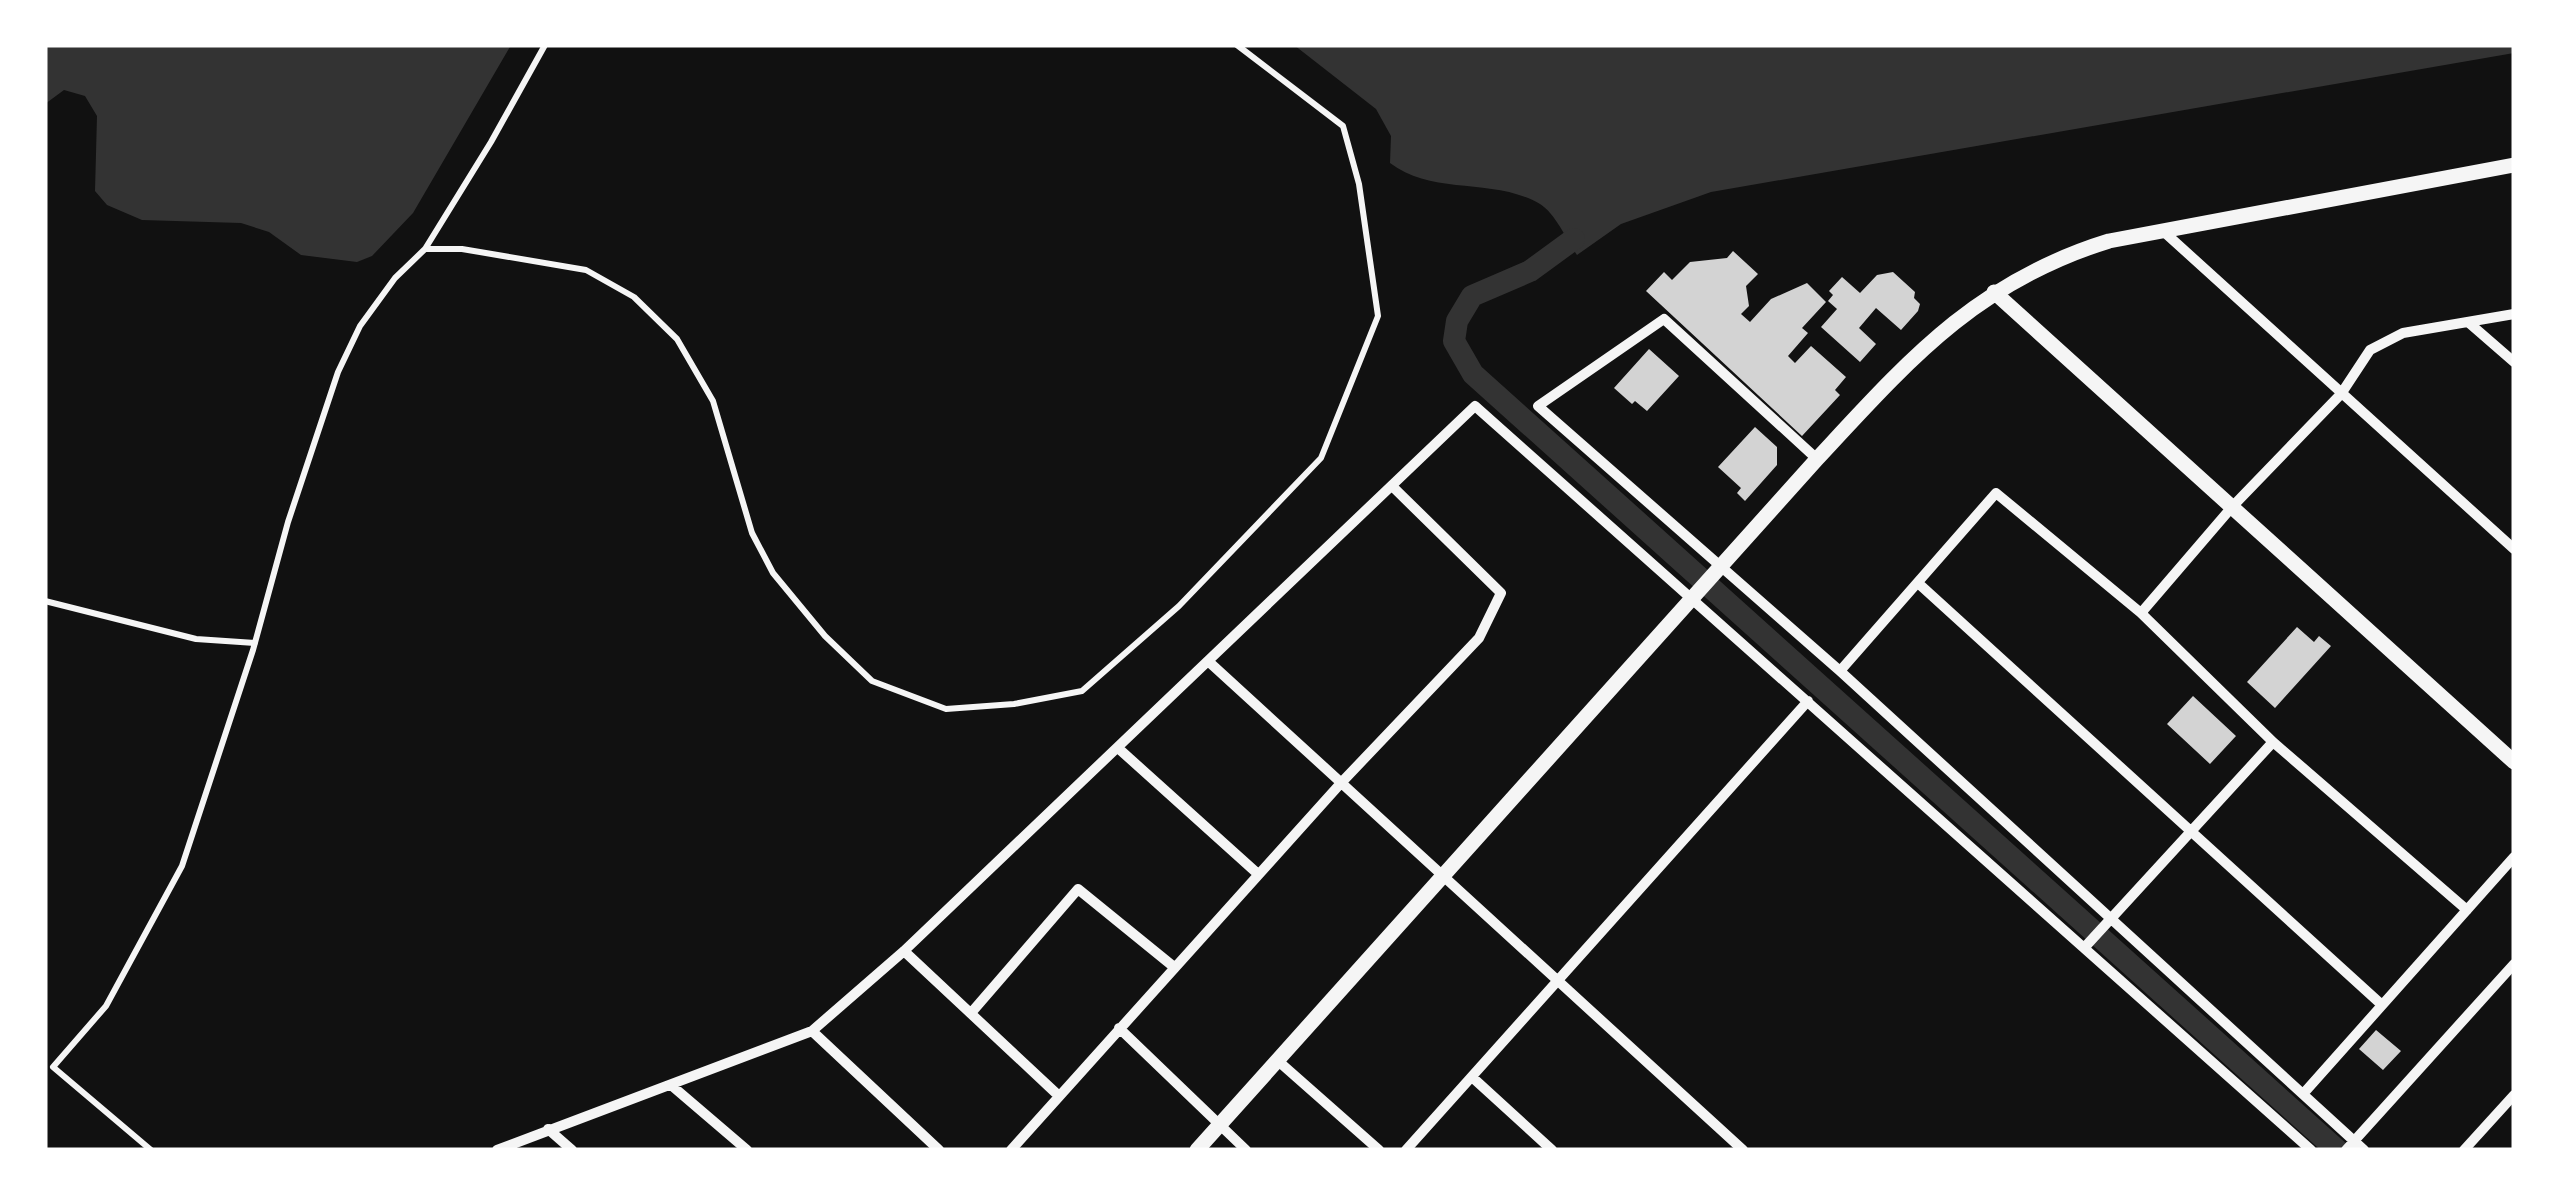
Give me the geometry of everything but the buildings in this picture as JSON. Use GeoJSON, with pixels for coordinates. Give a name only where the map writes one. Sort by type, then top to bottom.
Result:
{"type":"FeatureCollection","features":[{"type":"Feature","properties":{"kind":"street"},"geometry":{"type":"LineString","coordinates":[[1197,1150],[1817,459],[1944,328],[1994,292],[2064,255],[2108,241],[2514,165]]}},
{"type":"Feature","properties":{"kind":"street"},"geometry":{"type":"LineString","coordinates":[[2162,230],[2514,549]]}},
{"type":"Feature","properties":{"kind":"street"},"geometry":{"type":"LineString","coordinates":[[1994,292],[2514,762]]}},
{"type":"Feature","properties":{"kind":"street"},"geometry":{"type":"LineString","coordinates":[[2141,613],[2232,508],[2342,394],[2370,350],[2404,332],[2514,314]]}},
{"type":"Feature","properties":{"kind":"street"},"geometry":{"type":"LineString","coordinates":[[1817,459],[1664,319],[1538,406],[1717,572],[1840,671],[2303,1094],[2350,1146],[2364,1150]]}},
{"type":"Feature","properties":{"kind":"street"},"geometry":{"type":"LineString","coordinates":[[2468,322],[2514,362]]}},
{"type":"Feature","properties":{"kind":"street"},"geometry":{"type":"LineString","coordinates":[[496,1150],[812,1032],[904,951],[1475,406],[1695,596],[2311,1150]]}},
{"type":"Feature","properties":{"kind":"street"},"geometry":{"type":"LineString","coordinates":[[1011,1150],[1341,783],[1479,638],[1501,592],[1392,486]]}},
{"type":"Feature","properties":{"kind":"street"},"geometry":{"type":"LineString","coordinates":[[1840,671],[1996,493],[2141,613],[2273,742],[2467,910]]}},
{"type":"Feature","properties":{"kind":"street"},"geometry":{"type":"LineString","coordinates":[[1918,582],[2382,1005]]}},
{"type":"Feature","properties":{"kind":"street"},"geometry":{"type":"LineString","coordinates":[[1208,662],[1743,1150]]}},
{"type":"Feature","properties":{"kind":"street"},"geometry":{"type":"LineString","coordinates":[[1406,1150],[1808,701]]}},
{"type":"Feature","properties":{"kind":"street"},"geometry":{"type":"LineString","coordinates":[[2084,948],[2273,742]]}},
{"type":"Feature","properties":{"kind":"street"},"geometry":{"type":"LineString","coordinates":[[1118,748],[1258,874]]}},
{"type":"Feature","properties":{"kind":"street"},"geometry":{"type":"LineString","coordinates":[[2303,1094],[2514,857]]}},
{"type":"Feature","properties":{"kind":"street"},"geometry":{"type":"LineString","coordinates":[[971,1014],[1078,888],[1174,967]]}},
{"type":"Feature","properties":{"kind":"street"},"geometry":{"type":"LineString","coordinates":[[904,951],[1059,1096]]}},
{"type":"Feature","properties":{"kind":"street"},"geometry":{"type":"LineString","coordinates":[[2350,1146],[2514,964]]}},
{"type":"Feature","properties":{"kind":"street"},"geometry":{"type":"LineString","coordinates":[[1119,1028],[1246,1150]]}},
{"type":"Feature","properties":{"kind":"street"},"geometry":{"type":"LineString","coordinates":[[812,1032],[939,1150]]}},
{"type":"Feature","properties":{"kind":"street"},"geometry":{"type":"LineString","coordinates":[[1277,1060],[1379,1150]]}},
{"type":"Feature","properties":{"kind":"street"},"geometry":{"type":"LineString","coordinates":[[1472,1078],[1552,1150]]}},
{"type":"Feature","properties":{"kind":"street"},"geometry":{"type":"LineString","coordinates":[[671,1085],[747,1150]]}},
{"type":"Feature","properties":{"kind":"street"},"geometry":{"type":"LineString","coordinates":[[2464,1150],[2514,1096]]}},
{"type":"Feature","properties":{"kind":"street"},"geometry":{"type":"LineString","coordinates":[[548,1130],[572,1150]]}},
{"type":"Feature","properties":{"kind":"lane"},"geometry":{"type":"LineString","coordinates":[[45,1074],[106,1006],[182,866],[255,643],[288,522],[338,372],[360,326],[395,278],[425,249],[492,142],[546,45]]}},
{"type":"Feature","properties":{"kind":"lane"},"geometry":{"type":"LineString","coordinates":[[425,249],[462,249],[586,270],[634,298],[678,339],[712,401],[752,533],[772,574],[824,636],[872,681],[946,709],[1014,704],[1082,691],[1179,606],[1321,458],[1378,316],[1358,184],[1344,126],[1237,45]]}},
{"type":"Feature","properties":{"kind":"lane"},"geometry":{"type":"LineString","coordinates":[[45,601],[196,640],[255,643]]}},
{"type":"Feature","properties":{"kind":"lane"},"geometry":{"type":"LineString","coordinates":[[52,1066],[151,1150]]}},
{"type":"Feature","properties":{"kind":"shaded area"},"geometry":{"type":"Polygon","coordinates":[[[45,45],[511,45],[413,213],[372,256],[357,262],[301,255],[269,232],[241,223],[142,220],[107,205],[95,191],[97,116],[85,96],[64,90],[45,104],[45,45]]]}},
{"type":"Feature","properties":{"kind":"shaded area"},"geometry":{"type":"Polygon","coordinates":[[[1294,45],[2514,45],[2514,53],[1711,192],[1621,224],[1577,255],[1556,220],[1540,204],[1503,191],[1425,180],[1390,163],[1391,136],[1376,109],[1294,45]]]}},
{"type":"Feature","properties":{"kind":"waterway"},"geometry":{"type":"LineString","coordinates":[[1574,239],[1530,271],[1472,296],[1457,321],[1454,341],[1473,374],[2337,1150]]}}]}
